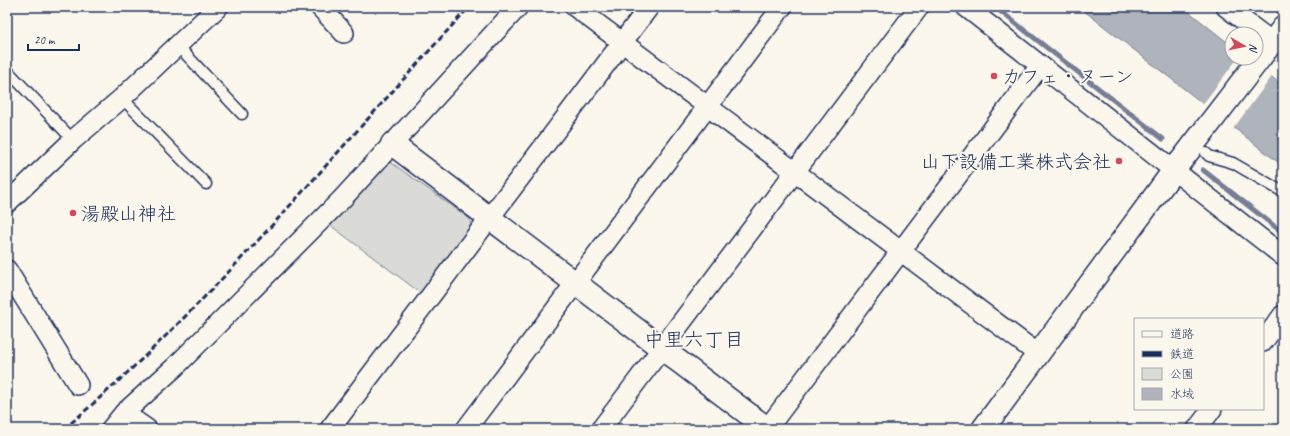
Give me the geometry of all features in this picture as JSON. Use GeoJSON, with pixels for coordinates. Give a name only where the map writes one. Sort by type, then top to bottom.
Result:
{"type":"FeatureCollection","features":[{"type":"Feature","properties":{"kind":"street"},"geometry":{"type":"LineString","coordinates":[[7,203],[73,140],[122,98],[178,46],[218,7]]}},
{"type":"Feature","properties":{"kind":"street"},"geometry":{"type":"LineString","coordinates":[[320,7],[344,33]]}},
{"type":"Feature","properties":{"kind":"street"},"geometry":{"type":"LineString","coordinates":[[111,429],[124,412],[175,366],[342,199],[518,7]]}},
{"type":"Feature","properties":{"kind":"street"},"geometry":{"type":"LineString","coordinates":[[574,7],[1038,354]]}},
{"type":"Feature","properties":{"kind":"street"},"geometry":{"type":"LineString","coordinates":[[330,429],[649,7]]}},
{"type":"Feature","properties":{"kind":"street"},"geometry":{"type":"LineString","coordinates":[[466,429],[782,7]]}},
{"type":"Feature","properties":{"kind":"street"},"geometry":{"type":"LineString","coordinates":[[601,429],[793,172],[919,7]]}},
{"type":"Feature","properties":{"kind":"street"},"geometry":{"type":"LineString","coordinates":[[966,7],[1283,256]]}},
{"type":"Feature","properties":{"kind":"street"},"geometry":{"type":"LineString","coordinates":[[983,429],[1174,170],[1275,44],[1226,7]]}},
{"type":"Feature","properties":{"kind":"street"},"geometry":{"type":"LineString","coordinates":[[392,144],[767,429],[1040,66]]}},
{"type":"Feature","properties":{"kind":"street"},"geometry":{"type":"LineString","coordinates":[[7,270],[78,385]]}},
{"type":"Feature","properties":{"kind":"street"},"geometry":{"type":"LineString","coordinates":[[1264,341],[1283,315]]}},
{"type":"Feature","properties":{"kind":"street"},"geometry":{"type":"LineString","coordinates":[[1197,429],[1211,410]]}},
{"type":"Feature","properties":{"kind":"street"},"geometry":{"type":"LineString","coordinates":[[124,412],[147,429]]}},
{"type":"Feature","properties":{"kind":"lane"},"geometry":{"type":"LineString","coordinates":[[178,46],[242,114]]}},
{"type":"Feature","properties":{"kind":"lane"},"geometry":{"type":"LineString","coordinates":[[7,70],[73,140]]}},
{"type":"Feature","properties":{"kind":"lane"},"geometry":{"type":"LineString","coordinates":[[122,98],[206,184]]}},
{"type":"Feature","properties":{"kind":"lane"},"geometry":{"type":"LineString","coordinates":[[1206,153],[1209,156],[1232,163],[1283,192]]}},
{"type":"Feature","properties":{"kind":"green space"},"geometry":{"type":"Polygon","coordinates":[[[383,162],[392,163],[470,219],[471,230],[422,294],[330,225],[383,162]]]}},
{"type":"Feature","properties":{"kind":"water"},"geometry":{"type":"Polygon","coordinates":[[[1079,7],[1183,7],[1224,40],[1224,66],[1258,66],[1283,86],[1283,166],[1079,7]]]}},
{"type":"Feature","properties":{"kind":"pier"},"geometry":{"type":"Polygon","coordinates":[[[1232,66],[1261,66],[1273,75],[1233,129],[1202,105],[1232,66]]]}},
{"type":"Feature","properties":{"kind":"waterway"},"geometry":{"type":"LineString","coordinates":[[995,7],[1163,139]]}},
{"type":"Feature","properties":{"kind":"waterway"},"geometry":{"type":"LineString","coordinates":[[1203,170],[1283,233]]}},
{"type":"Feature","properties":{"kind":"railway"},"geometry":{"type":"LineString","coordinates":[[64,429],[162,340],[224,277],[469,7]]}},
{"type":"Feature","properties":{"kind":"place","name":"カフェ・ヌーン"},"geometry":{"type":"Point","coordinates":[994,76]}},
{"type":"Feature","properties":{"kind":"place","name":"山下設備工業株式会社"},"geometry":{"type":"Point","coordinates":[1119,161]}},
{"type":"Feature","properties":{"kind":"place","name":"湯殿山神社"},"geometry":{"type":"Point","coordinates":[73,213]}},
{"type":"Feature","properties":{"kind":"district","name":"中里六丁目"},"geometry":{"type":"Point","coordinates":[694,339]}}]}
